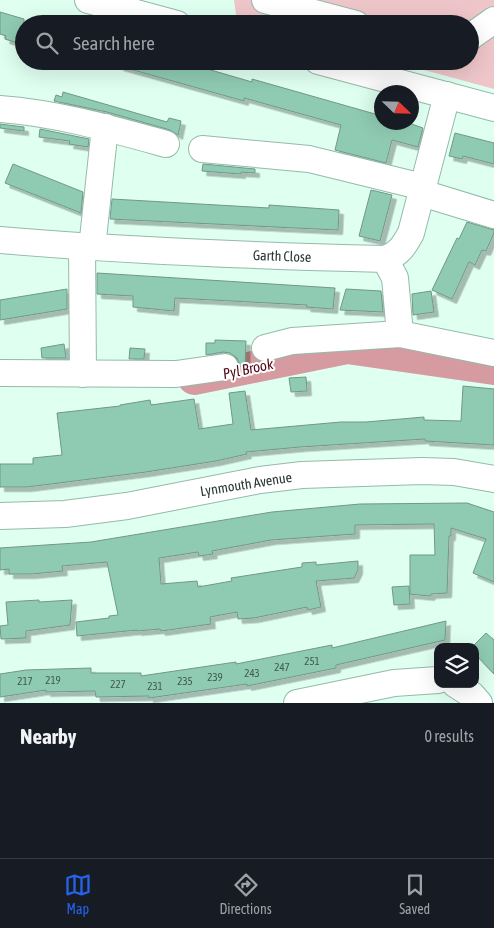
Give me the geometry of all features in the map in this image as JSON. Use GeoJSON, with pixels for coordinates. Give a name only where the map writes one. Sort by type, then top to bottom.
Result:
{"type":"FeatureCollection","features":[{"type":"Feature","properties":{"kind":"street"},"geometry":{"type":"LineString","coordinates":[[88,0],[144,15]]}},
{"type":"Feature","properties":{"kind":"street"},"geometry":{"type":"LineString","coordinates":[[265,0],[322,15]]}},
{"type":"Feature","properties":{"kind":"street"},"geometry":{"type":"LineString","coordinates":[[479,31],[494,20]]}},
{"type":"Feature","properties":{"kind":"street"},"geometry":{"type":"LineString","coordinates":[[351,70],[494,108]]}},
{"type":"Feature","properties":{"kind":"street"},"geometry":{"type":"LineString","coordinates":[[400,334],[395,278],[385,259],[403,248],[410,233],[447,96]]}},
{"type":"Feature","properties":{"kind":"street"},"geometry":{"type":"LineString","coordinates":[[0,109],[17,110],[105,127],[166,144]]}},
{"type":"Feature","properties":{"kind":"street"},"geometry":{"type":"LineString","coordinates":[[83,374],[87,247],[105,127]]}},
{"type":"Feature","properties":{"kind":"street"},"geometry":{"type":"LineString","coordinates":[[202,149],[309,159],[422,190],[494,215]]}},
{"type":"Feature","properties":{"kind":"street","name":"Garth Close"},"geometry":{"type":"LineString","coordinates":[[0,240],[87,247],[385,259]]}},
{"type":"Feature","properties":{"kind":"street"},"geometry":{"type":"LineString","coordinates":[[265,348],[292,341],[400,334],[494,353]]}},
{"type":"Feature","properties":{"kind":"street"},"geometry":{"type":"LineString","coordinates":[[0,373],[176,374],[225,367]]}},
{"type":"Feature","properties":{"kind":"street","name":"Lynmouth Avenue"},"geometry":{"type":"LineString","coordinates":[[0,516],[65,514],[127,506],[260,480],[302,475],[422,471],[454,472],[494,479]]}},
{"type":"Feature","properties":{"kind":"street"},"geometry":{"type":"LineString","coordinates":[[297,703],[394,683],[434,680]]}},
{"type":"Feature","properties":{"kind":"street"},"geometry":{"type":"LineString","coordinates":[[461,688],[472,695],[479,703]]}},
{"type":"Feature","properties":{"kind":"shaded area"},"geometry":{"type":"Polygon","coordinates":[[[234,0],[494,0],[494,89],[424,70],[479,70],[479,15],[236,15],[234,0]]]}},
{"type":"Feature","properties":{"kind":"building"},"geometry":{"type":"Polygon","coordinates":[[[0,12],[15,16],[15,42],[5,39],[6,36],[0,34],[0,12]]]}},
{"type":"Feature","properties":{"kind":"building"},"geometry":{"type":"Polygon","coordinates":[[[133,70],[211,70],[252,82],[252,79],[374,114],[374,130],[419,130],[419,127],[423,128],[418,147],[392,140],[386,163],[335,150],[341,125],[244,98],[244,101],[133,70]]]}},
{"type":"Feature","properties":{"kind":"building"},"geometry":{"type":"Polygon","coordinates":[[[63,92],[167,122],[169,118],[181,121],[178,135],[170,130],[107,112],[54,101],[56,95],[62,97],[63,92]]]}},
{"type":"Feature","properties":{"kind":"building"},"geometry":{"type":"Polygon","coordinates":[[[0,124],[24,127],[24,131],[0,128],[0,124]]]}},
{"type":"Feature","properties":{"kind":"building"},"geometry":{"type":"Polygon","coordinates":[[[40,129],[89,139],[88,147],[69,144],[70,141],[39,137],[40,129]]]}},
{"type":"Feature","properties":{"kind":"building"},"geometry":{"type":"Polygon","coordinates":[[[455,133],[494,143],[494,164],[463,156],[462,159],[449,156],[455,133]]]}},
{"type":"Feature","properties":{"kind":"building"},"geometry":{"type":"Polygon","coordinates":[[[13,164],[83,192],[81,213],[5,183],[13,164]]]}},
{"type":"Feature","properties":{"kind":"building"},"geometry":{"type":"Polygon","coordinates":[[[203,164],[255,169],[255,173],[241,172],[241,174],[202,171],[203,164]]]}},
{"type":"Feature","properties":{"kind":"building"},"geometry":{"type":"Polygon","coordinates":[[[371,190],[392,195],[380,241],[359,236],[371,190]]]}},
{"type":"Feature","properties":{"kind":"building"},"geometry":{"type":"Polygon","coordinates":[[[112,199],[269,208],[269,205],[339,210],[338,230],[110,219],[112,199]]]}},
{"type":"Feature","properties":{"kind":"building"},"geometry":{"type":"Polygon","coordinates":[[[467,222],[494,230],[494,233],[486,251],[482,250],[475,265],[469,262],[452,299],[432,290],[457,238],[459,239],[467,222]]]}},
{"type":"Feature","properties":{"kind":"building"},"geometry":{"type":"Polygon","coordinates":[[[97,273],[335,288],[333,309],[306,307],[307,305],[175,298],[174,311],[133,307],[133,296],[97,294],[97,273]]]}},
{"type":"Feature","properties":{"kind":"building"},"geometry":{"type":"Polygon","coordinates":[[[67,289],[67,309],[0,320],[0,300],[67,289]]]}},
{"type":"Feature","properties":{"kind":"building"},"geometry":{"type":"Polygon","coordinates":[[[346,289],[381,291],[383,312],[340,310],[346,289]]]}},
{"type":"Feature","properties":{"kind":"building"},"geometry":{"type":"Polygon","coordinates":[[[431,291],[434,312],[413,315],[412,294],[431,291]]]}},
{"type":"Feature","properties":{"kind":"building"},"geometry":{"type":"Polygon","coordinates":[[[215,340],[246,341],[245,366],[240,366],[237,358],[230,353],[223,352],[206,355],[206,343],[215,343],[215,340]]]}},
{"type":"Feature","properties":{"kind":"building"},"geometry":{"type":"Polygon","coordinates":[[[64,344],[66,358],[42,358],[41,348],[64,344]]]}},
{"type":"Feature","properties":{"kind":"building"},"geometry":{"type":"Polygon","coordinates":[[[130,348],[145,349],[144,359],[129,359],[130,348]]]}},
{"type":"Feature","properties":{"kind":"building"},"geometry":{"type":"Polygon","coordinates":[[[306,377],[307,391],[291,392],[289,378],[306,377]]]}},
{"type":"Feature","properties":{"kind":"building"},"geometry":{"type":"Polygon","coordinates":[[[463,386],[494,389],[494,445],[425,441],[425,439],[300,447],[246,452],[247,454],[216,461],[146,472],[27,487],[0,487],[0,464],[33,464],[33,458],[62,455],[57,413],[120,406],[150,400],[151,405],[194,399],[199,429],[233,424],[229,393],[245,391],[251,430],[424,417],[424,420],[461,421],[463,386]]]}},
{"type":"Feature","properties":{"kind":"building"},"geometry":{"type":"Polygon","coordinates":[[[467,503],[494,512],[494,582],[473,573],[486,539],[451,528],[451,536],[449,536],[447,593],[431,594],[430,596],[410,594],[410,555],[435,555],[434,524],[355,525],[355,534],[271,540],[212,551],[213,554],[199,556],[198,552],[159,558],[161,584],[197,581],[198,587],[232,581],[231,578],[302,567],[302,563],[316,562],[316,565],[358,561],[358,570],[354,578],[316,581],[321,607],[308,610],[307,607],[254,618],[238,619],[237,612],[210,617],[211,624],[161,631],[160,629],[137,630],[77,636],[76,622],[118,615],[107,562],[62,566],[63,571],[31,574],[9,574],[9,569],[0,570],[0,548],[91,542],[272,512],[360,504],[467,503]]]}},
{"type":"Feature","properties":{"kind":"building"},"geometry":{"type":"Polygon","coordinates":[[[409,586],[410,604],[394,605],[392,587],[409,586]]]}},
{"type":"Feature","properties":{"kind":"building"},"geometry":{"type":"Polygon","coordinates":[[[39,600],[39,602],[72,600],[70,625],[26,631],[26,638],[1,639],[0,626],[8,625],[6,602],[39,600]]]}},
{"type":"Feature","properties":{"kind":"building"},"geometry":{"type":"Polygon","coordinates":[[[446,621],[445,640],[336,665],[336,668],[247,686],[247,684],[149,698],[149,696],[96,697],[95,691],[46,692],[46,690],[0,697],[0,674],[26,670],[91,668],[91,673],[141,673],[141,676],[236,662],[236,664],[332,645],[332,648],[446,621]]]}},
{"type":"Feature","properties":{"kind":"building"},"geometry":{"type":"Polygon","coordinates":[[[486,633],[494,640],[494,674],[479,658],[479,643],[476,643],[486,633]]]}},
{"type":"Feature","properties":{"kind":"waterway","name":"Pyl Brook"},"geometry":{"type":"LineString","coordinates":[[194,379],[347,348],[494,369]]}}]}
